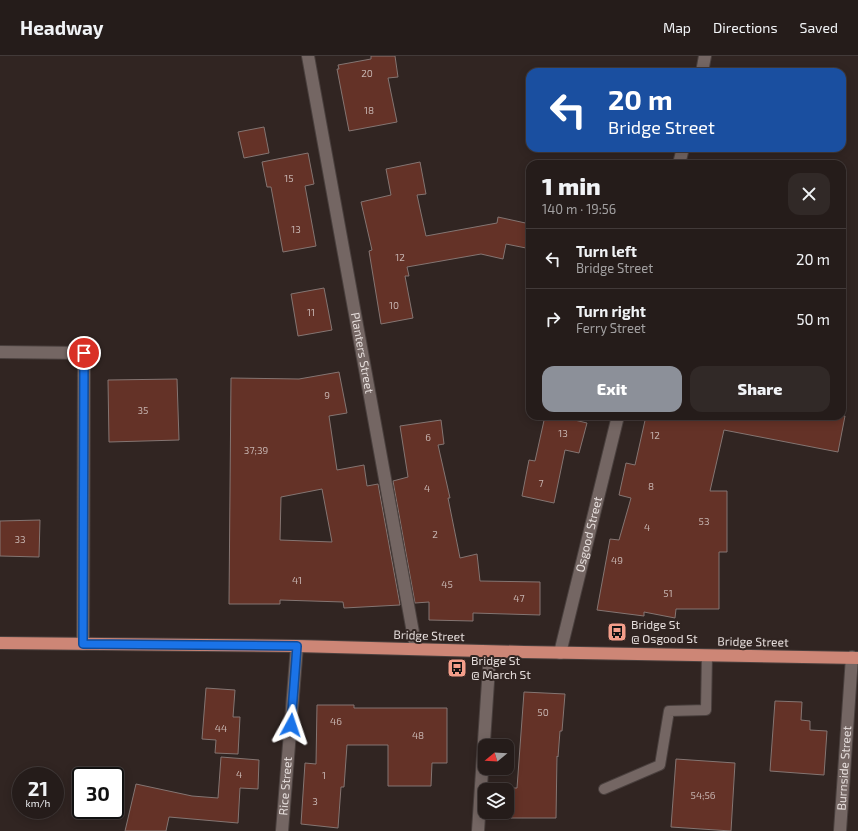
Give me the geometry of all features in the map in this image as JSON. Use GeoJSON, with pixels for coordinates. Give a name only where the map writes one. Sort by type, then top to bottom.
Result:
{"type":"FeatureCollection","features":[{"type":"Feature","properties":{"kind":"highway","name":"Bridge Street"},"geometry":{"type":"LineString","coordinates":[[0,643],[297,646],[490,652],[855,658]]}},
{"type":"Feature","properties":{"kind":"street","name":"Planters Street"},"geometry":{"type":"LineString","coordinates":[[308,56],[416,649]]}},
{"type":"Feature","properties":{"kind":"street"},"geometry":{"type":"LineString","coordinates":[[703,68],[705,56]]}},
{"type":"Feature","properties":{"kind":"street"},"geometry":{"type":"LineString","coordinates":[[0,352],[84,353],[83,644]]}},
{"type":"Feature","properties":{"kind":"street","name":"Osgood Street"},"geometry":{"type":"LineString","coordinates":[[560,653],[617,420]]}},
{"type":"Feature","properties":{"kind":"street","name":"Rice Street"},"geometry":{"type":"LineString","coordinates":[[282,831],[297,646]]}},
{"type":"Feature","properties":{"kind":"street"},"geometry":{"type":"LineString","coordinates":[[478,831],[490,652]]}},
{"type":"Feature","properties":{"kind":"street","name":"Burnside Street"},"geometry":{"type":"LineString","coordinates":[[840,831],[855,658]]}},
{"type":"Feature","properties":{"kind":"lane"},"geometry":{"type":"LineString","coordinates":[[604,789],[660,765],[669,712],[706,710],[707,655]]}},
{"type":"Feature","properties":{"kind":"building"},"geometry":{"type":"Polygon","coordinates":[[[371,56],[395,56],[398,77],[388,78],[397,122],[349,131],[337,69],[339,69],[338,65],[371,59],[371,56]]]}},
{"type":"Feature","properties":{"kind":"building"},"geometry":{"type":"Polygon","coordinates":[[[264,127],[269,153],[244,158],[238,132],[264,127]]]}},
{"type":"Feature","properties":{"kind":"building"},"geometry":{"type":"Polygon","coordinates":[[[308,153],[314,184],[305,186],[316,246],[283,252],[271,187],[267,187],[262,162],[308,153]]]}},
{"type":"Feature","properties":{"kind":"building"},"geometry":{"type":"Polygon","coordinates":[[[420,162],[426,194],[417,195],[426,236],[497,223],[498,217],[526,223],[526,248],[506,244],[503,259],[481,254],[407,267],[409,276],[405,276],[413,318],[381,324],[369,251],[372,250],[361,202],[391,195],[386,169],[420,162]]]}},
{"type":"Feature","properties":{"kind":"building"},"geometry":{"type":"Polygon","coordinates":[[[324,288],[332,330],[298,336],[291,294],[324,288]]]}},
{"type":"Feature","properties":{"kind":"building"},"geometry":{"type":"Polygon","coordinates":[[[339,372],[347,413],[329,416],[337,470],[364,465],[367,486],[378,484],[400,605],[344,608],[343,602],[280,600],[280,604],[229,604],[231,378],[299,379],[339,372]],[[322,489],[281,497],[280,540],[332,542],[322,489]]]}},
{"type":"Feature","properties":{"kind":"building"},"geometry":{"type":"Polygon","coordinates":[[[177,379],[179,440],[109,442],[108,380],[177,379]]]}},
{"type":"Feature","properties":{"kind":"building"},"geometry":{"type":"Polygon","coordinates":[[[441,420],[444,444],[438,445],[450,498],[448,498],[460,558],[477,554],[480,581],[540,582],[540,615],[473,613],[473,621],[429,620],[429,602],[415,603],[393,481],[408,477],[400,426],[441,420]]]}},
{"type":"Feature","properties":{"kind":"building"},"geometry":{"type":"Polygon","coordinates":[[[544,420],[575,420],[587,423],[579,453],[565,450],[554,503],[522,496],[529,460],[535,461],[544,420]]]}},
{"type":"Feature","properties":{"kind":"building"},"geometry":{"type":"Polygon","coordinates":[[[645,420],[844,420],[838,452],[724,430],[710,491],[727,491],[727,552],[719,552],[719,609],[676,609],[675,618],[644,612],[644,616],[597,610],[610,539],[619,540],[631,498],[619,495],[626,463],[635,465],[645,420]]]}},
{"type":"Feature","properties":{"kind":"building"},"geometry":{"type":"Polygon","coordinates":[[[40,520],[39,557],[0,556],[0,521],[40,520]]]}},
{"type":"Feature","properties":{"kind":"building"},"geometry":{"type":"Polygon","coordinates":[[[206,688],[235,690],[233,717],[240,717],[238,754],[215,753],[216,740],[202,739],[206,688]]]}},
{"type":"Feature","properties":{"kind":"building"},"geometry":{"type":"Polygon","coordinates":[[[524,692],[565,694],[562,731],[560,731],[558,757],[557,756],[556,818],[514,818],[514,788],[517,788],[524,692]]]}},
{"type":"Feature","properties":{"kind":"building"},"geometry":{"type":"Polygon","coordinates":[[[775,701],[802,702],[801,720],[810,721],[810,730],[827,731],[824,775],[770,771],[775,701]]]}},
{"type":"Feature","properties":{"kind":"building"},"geometry":{"type":"Polygon","coordinates":[[[317,705],[354,705],[354,708],[447,708],[447,763],[432,763],[431,786],[388,786],[388,745],[347,745],[344,787],[341,787],[338,828],[301,824],[305,763],[316,764],[317,705]]]}},
{"type":"Feature","properties":{"kind":"building"},"geometry":{"type":"Polygon","coordinates":[[[221,757],[259,760],[258,789],[240,788],[238,823],[169,817],[166,831],[125,831],[136,784],[192,796],[218,798],[221,757]]]}},
{"type":"Feature","properties":{"kind":"building"},"geometry":{"type":"Polygon","coordinates":[[[676,759],[735,763],[731,831],[671,827],[676,759]]]}},
{"type":"Feature","properties":{"kind":"place","name":"Bridge St @ Osgood St"},"geometry":{"type":"Point","coordinates":[617,632]}},
{"type":"Feature","properties":{"kind":"place","name":"Bridge St @ March St"},"geometry":{"type":"Point","coordinates":[457,668]}},
{"type":"Feature","properties":{"kind":"route"},"geometry":{"type":"LineString","coordinates":[[84,353],[83,644],[297,646],[291,725]]}}]}
